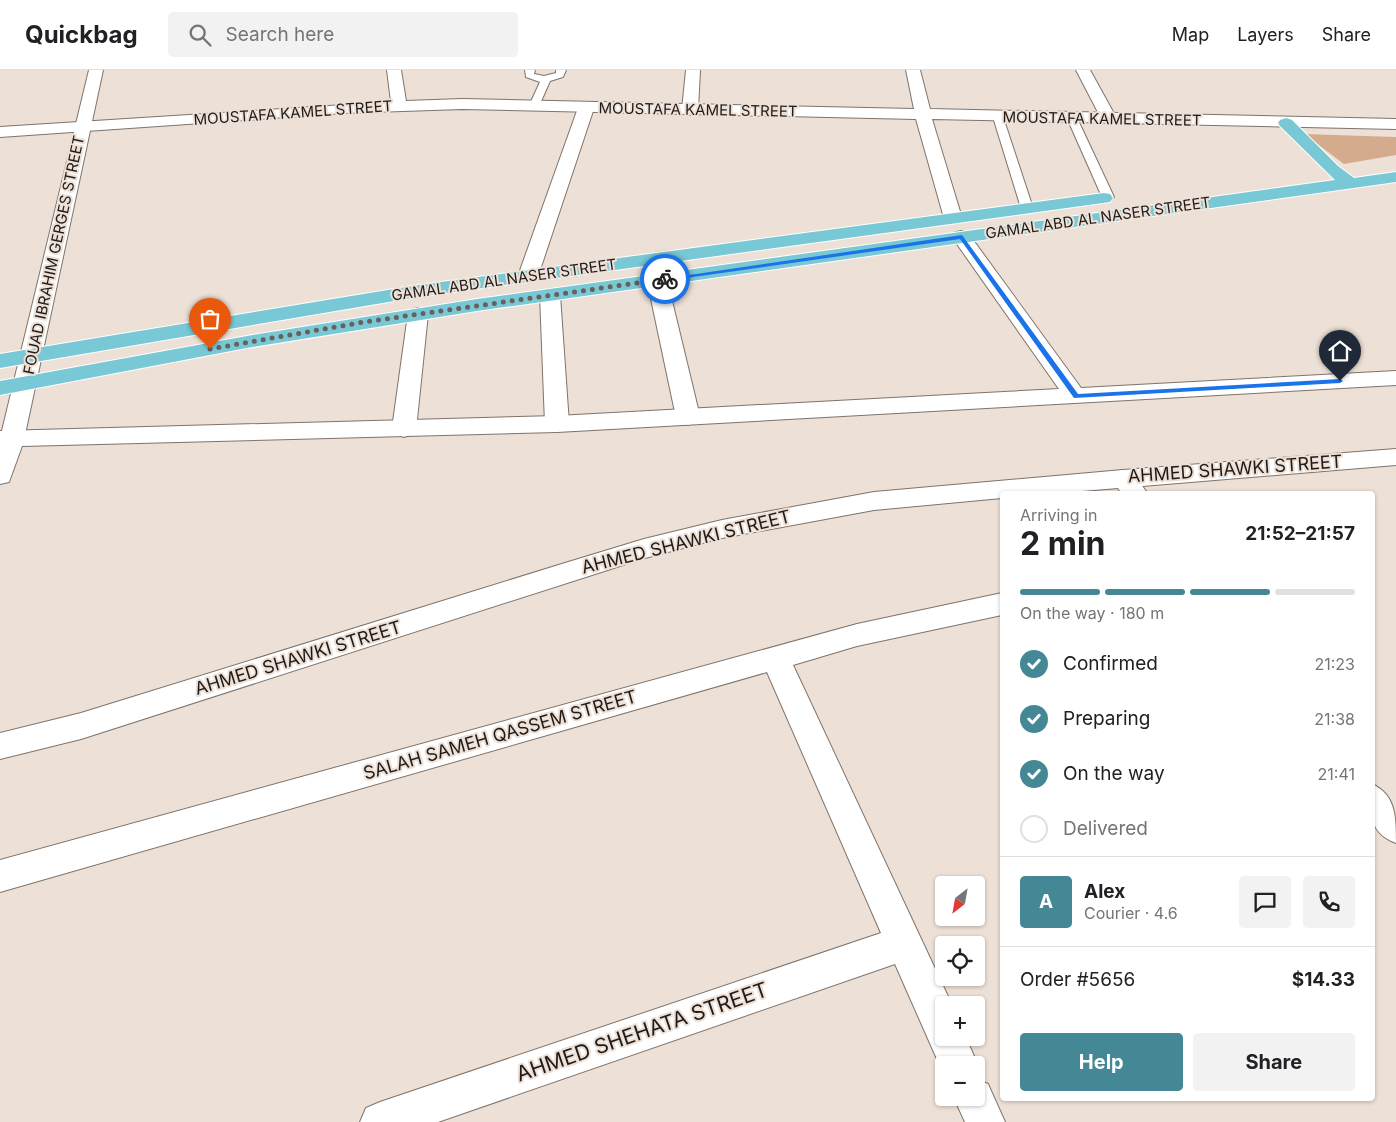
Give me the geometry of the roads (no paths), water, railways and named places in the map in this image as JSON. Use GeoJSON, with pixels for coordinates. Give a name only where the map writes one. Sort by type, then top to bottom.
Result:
{"type":"FeatureCollection","features":[{"type":"Feature","properties":{"kind":"main road"},"geometry":{"type":"LineString","coordinates":[[1286,123],[1332,170],[1350,183]]}},
{"type":"Feature","properties":{"kind":"main road"},"geometry":{"type":"LineString","coordinates":[[1244,181],[1396,161]]}},
{"type":"Feature","properties":{"kind":"main road","name":"GAMAL ABD AL NASER STREET"},"geometry":{"type":"LineString","coordinates":[[0,388],[247,342],[418,314],[1396,177]]}},
{"type":"Feature","properties":{"kind":"main road","name":"GAMAL ABD AL NASER STREET"},"geometry":{"type":"LineString","coordinates":[[0,361],[333,305],[528,276],[1128,195]]}},
{"type":"Feature","properties":{"kind":"street","name":"FOUAD IBRAHIM GERGES STREET"},"geometry":{"type":"LineString","coordinates":[[0,476],[6,439],[27,383],[34,355],[81,128],[96,70]]}},
{"type":"Feature","properties":{"kind":"street"},"geometry":{"type":"LineString","coordinates":[[394,70],[399,106]]}},
{"type":"Feature","properties":{"kind":"street"},"geometry":{"type":"LineString","coordinates":[[690,110],[693,70]]}},
{"type":"Feature","properties":{"kind":"street"},"geometry":{"type":"LineString","coordinates":[[913,70],[923,115],[952,218]]}},
{"type":"Feature","properties":{"kind":"street"},"geometry":{"type":"LineString","coordinates":[[1083,70],[1109,119]]}},
{"type":"Feature","properties":{"kind":"street","name":"MOUSTAFA KAMEL STREET"},"geometry":{"type":"LineString","coordinates":[[0,132],[399,106],[534,106],[1396,124]]}},
{"type":"Feature","properties":{"kind":"street"},"geometry":{"type":"LineString","coordinates":[[528,276],[586,108]]}},
{"type":"Feature","properties":{"kind":"street"},"geometry":{"type":"LineString","coordinates":[[962,237],[1076,397]]}},
{"type":"Feature","properties":{"kind":"street"},"geometry":{"type":"LineString","coordinates":[[657,280],[688,417]]}},
{"type":"Feature","properties":{"kind":"street"},"geometry":{"type":"LineString","coordinates":[[550,295],[557,424]]}},
{"type":"Feature","properties":{"kind":"street"},"geometry":{"type":"LineString","coordinates":[[404,429],[418,314]]}},
{"type":"Feature","properties":{"kind":"street"},"geometry":{"type":"LineString","coordinates":[[6,439],[557,424],[1396,378]]}},
{"type":"Feature","properties":{"kind":"street","name":"AHMED SHAWKI STREET"},"geometry":{"type":"LineString","coordinates":[[1045,491],[1130,486],[1396,457]]}},
{"type":"Feature","properties":{"kind":"street","name":"AHMED SHAWKI STREET"},"geometry":{"type":"LineString","coordinates":[[0,746],[81,726],[644,548],[722,529],[874,501],[1000,494]]}},
{"type":"Feature","properties":{"kind":"street","name":"SALAH SAMEH QASSEM STREET"},"geometry":{"type":"LineString","coordinates":[[0,876],[857,635],[1000,604]]}},
{"type":"Feature","properties":{"kind":"street"},"geometry":{"type":"LineString","coordinates":[[775,658],[935,1011]]}},
{"type":"Feature","properties":{"kind":"street"},"geometry":{"type":"LineString","coordinates":[[1375,802],[1396,828]]}},
{"type":"Feature","properties":{"kind":"street","name":"AHMED SHEHATA STREET"},"geometry":{"type":"LineString","coordinates":[[389,1120],[904,943]]}},
{"type":"Feature","properties":{"kind":"street"},"geometry":{"type":"LineString","coordinates":[[978,1106],[985,1122]]}},
{"type":"Feature","properties":{"kind":"lane"},"geometry":{"type":"LineString","coordinates":[[530,70],[529,75],[546,79],[560,75],[561,70]]}},
{"type":"Feature","properties":{"kind":"lane"},"geometry":{"type":"LineString","coordinates":[[534,106],[546,79]]}},
{"type":"Feature","properties":{"kind":"lane"},"geometry":{"type":"LineString","coordinates":[[998,117],[1027,208]]}},
{"type":"Feature","properties":{"kind":"lane"},"geometry":{"type":"LineString","coordinates":[[1072,118],[1108,198]]}}]}
